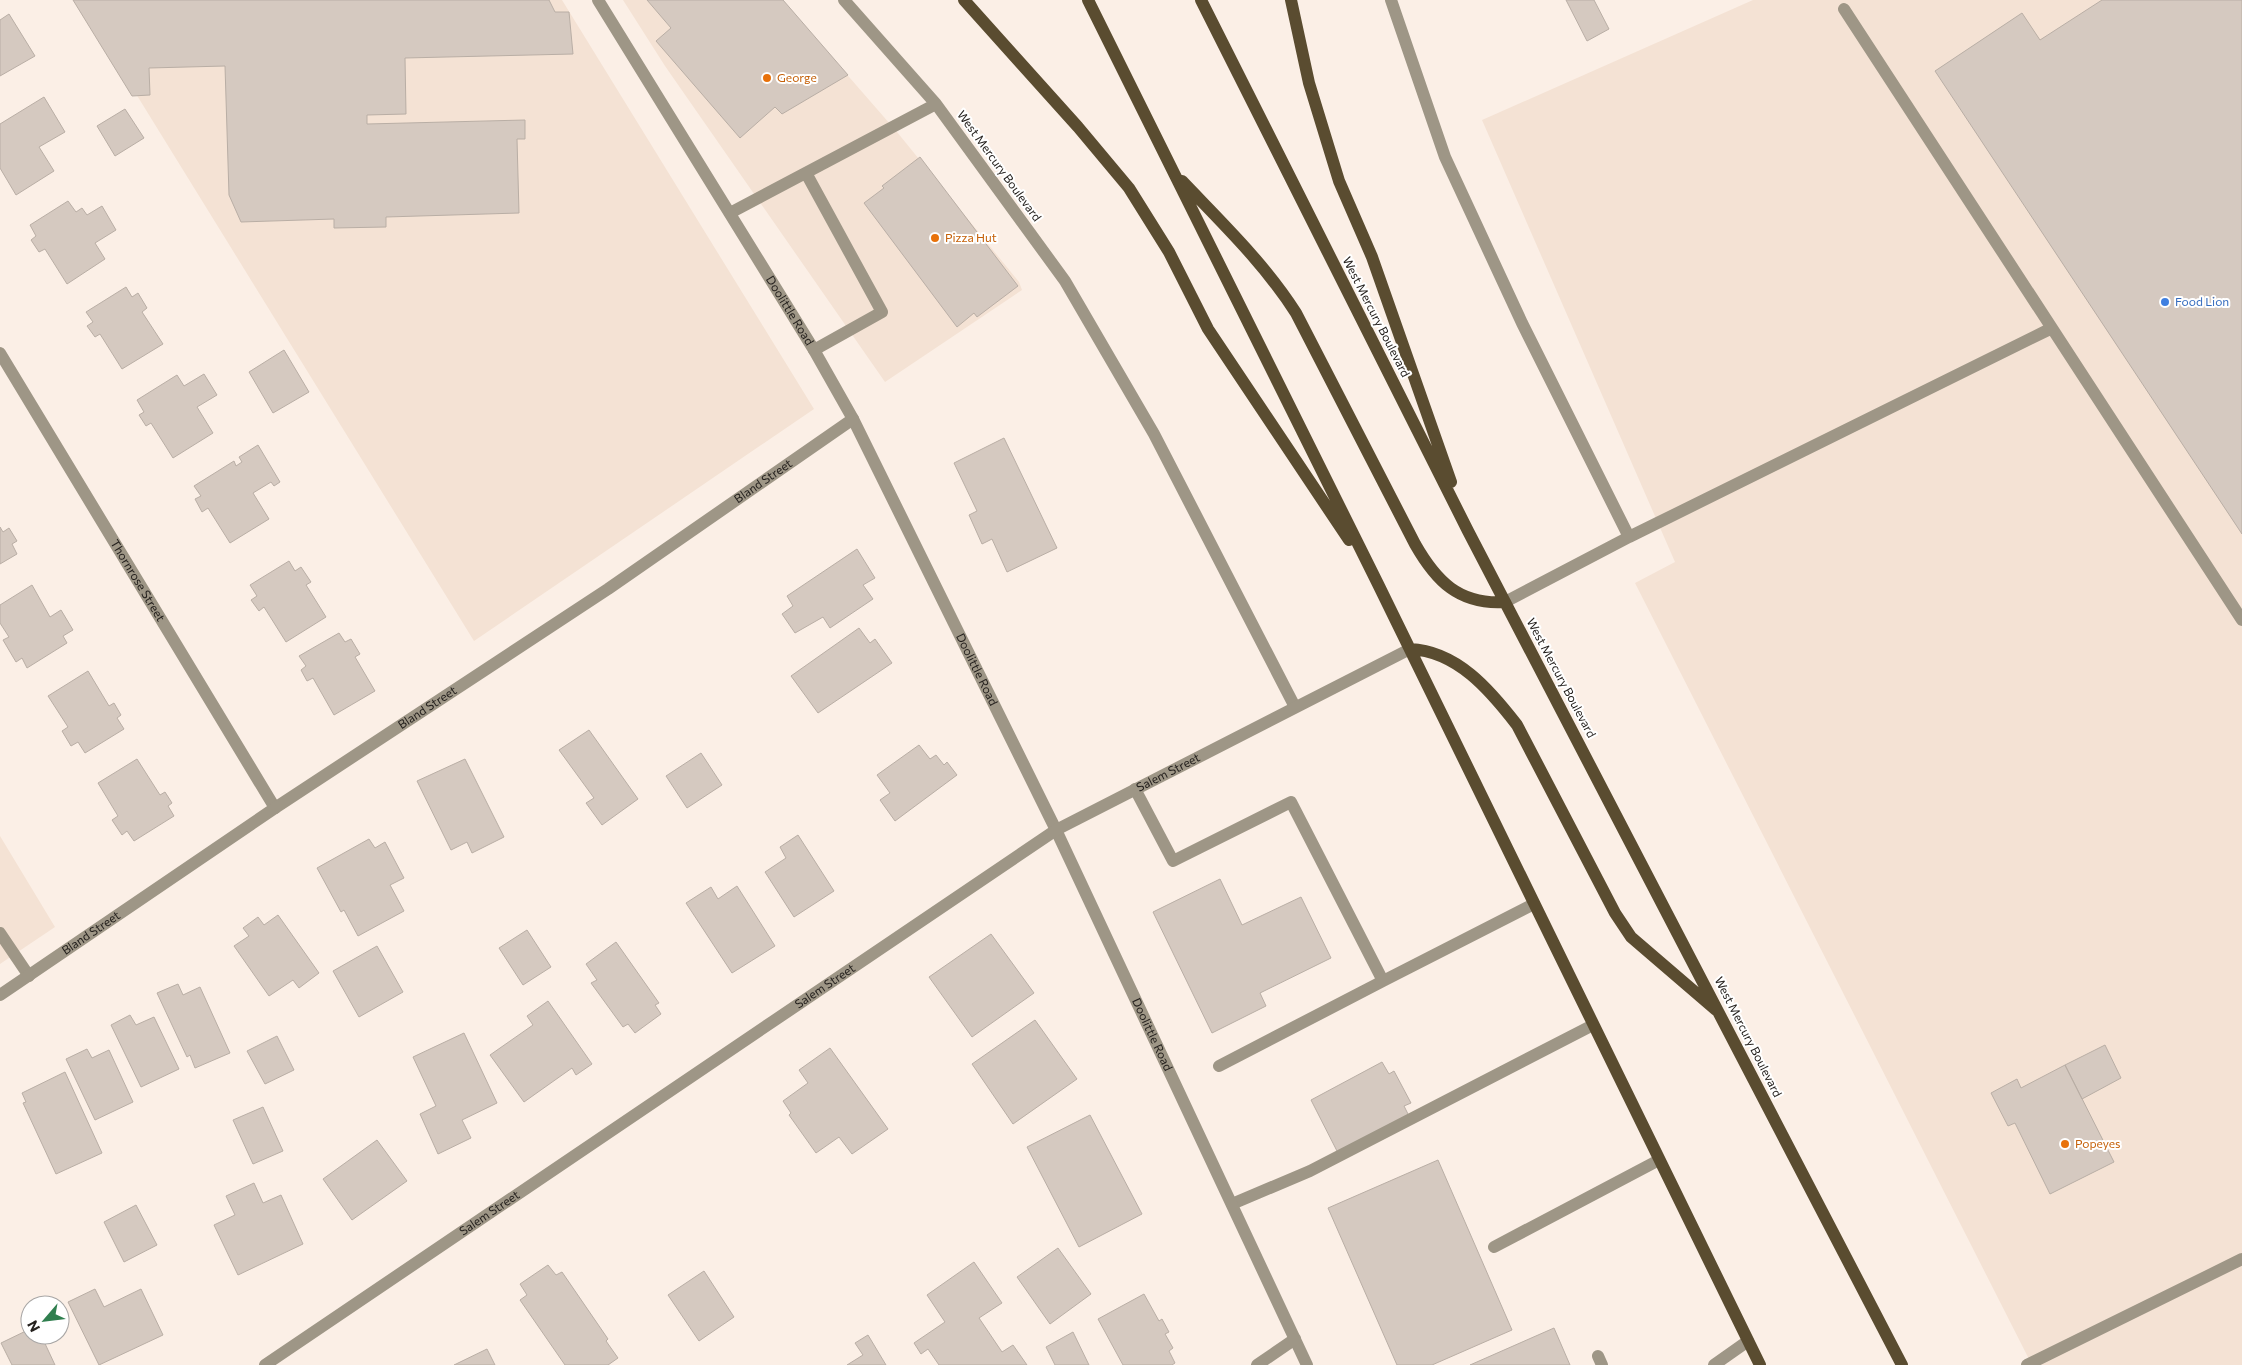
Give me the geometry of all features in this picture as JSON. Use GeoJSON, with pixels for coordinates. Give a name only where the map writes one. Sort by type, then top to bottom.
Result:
{"type":"FeatureCollection","features":[{"type":"Feature","properties":{"kind":"main road"},"geometry":{"type":"LineString","coordinates":[[964,0],[1078,127],[1129,188],[1169,252],[1208,329],[1378,584]]}},
{"type":"Feature","properties":{"kind":"main road"},"geometry":{"type":"LineString","coordinates":[[1088,0],[1378,584],[1760,1365]]}},
{"type":"Feature","properties":{"kind":"main road","name":"West Mercury Boulevard"},"geometry":{"type":"LineString","coordinates":[[1201,0],[1468,531],[1722,1015],[1902,1365]]}},
{"type":"Feature","properties":{"kind":"main road"},"geometry":{"type":"LineString","coordinates":[[1291,0],[1308,84],[1339,181],[1372,257],[1468,531]]}},
{"type":"Feature","properties":{"kind":"main road"},"geometry":{"type":"LineString","coordinates":[[1173,172],[1263,265],[1296,313],[1415,544],[1432,570],[1442,582],[1466,597],[1481,601],[1505,602]]}},
{"type":"Feature","properties":{"kind":"main road"},"geometry":{"type":"LineString","coordinates":[[1410,649],[1425,650],[1440,655],[1468,672],[1496,698],[1516,725],[1615,913],[1631,937],[1722,1015]]}},
{"type":"Feature","properties":{"kind":"street","name":"Doolittle Road"},"geometry":{"type":"LineString","coordinates":[[598,0],[814,350],[853,420],[1056,830],[1307,1365]]}},
{"type":"Feature","properties":{"kind":"street","name":"West Mercury Boulevard"},"geometry":{"type":"LineString","coordinates":[[844,0],[936,104],[1065,281],[1154,434],[1295,707]]}},
{"type":"Feature","properties":{"kind":"street"},"geometry":{"type":"LineString","coordinates":[[1391,0],[1445,157],[1522,323],[1629,536]]}},
{"type":"Feature","properties":{"kind":"street"},"geometry":{"type":"LineString","coordinates":[[1844,10],[2242,620]]}},
{"type":"Feature","properties":{"kind":"street"},"geometry":{"type":"LineString","coordinates":[[730,214],[936,104]]}},
{"type":"Feature","properties":{"kind":"street"},"geometry":{"type":"LineString","coordinates":[[806,173],[882,312],[814,350]]}},
{"type":"Feature","properties":{"kind":"street"},"geometry":{"type":"LineString","coordinates":[[1505,602],[1629,536],[2050,328]]}},
{"type":"Feature","properties":{"kind":"street","name":"Thornrose Street"},"geometry":{"type":"LineString","coordinates":[[0,353],[275,808]]}},
{"type":"Feature","properties":{"kind":"street","name":"Bland Street"},"geometry":{"type":"LineString","coordinates":[[0,996],[275,808],[608,589],[853,420]]}},
{"type":"Feature","properties":{"kind":"street","name":"Salem Street"},"geometry":{"type":"LineString","coordinates":[[265,1365],[1056,830],[1410,649]]}},
{"type":"Feature","properties":{"kind":"street"},"geometry":{"type":"LineString","coordinates":[[1135,789],[1172,861],[1291,802],[1383,981]]}},
{"type":"Feature","properties":{"kind":"street"},"geometry":{"type":"LineString","coordinates":[[1218,1066],[1534,904]]}},
{"type":"Feature","properties":{"kind":"street"},"geometry":{"type":"LineString","coordinates":[[0,934],[29,976]]}},
{"type":"Feature","properties":{"kind":"street"},"geometry":{"type":"LineString","coordinates":[[1232,1204],[1310,1171],[1593,1025]]}},
{"type":"Feature","properties":{"kind":"street"},"geometry":{"type":"LineString","coordinates":[[1494,1248],[1660,1160]]}},
{"type":"Feature","properties":{"kind":"street"},"geometry":{"type":"LineString","coordinates":[[2027,1365],[2242,1259]]}},
{"type":"Feature","properties":{"kind":"street"},"geometry":{"type":"LineString","coordinates":[[1257,1365],[1295,1339]]}},
{"type":"Feature","properties":{"kind":"street"},"geometry":{"type":"LineString","coordinates":[[1714,1365],[1748,1341]]}},
{"type":"Feature","properties":{"kind":"shaded area"},"geometry":{"type":"Polygon","coordinates":[[[78,0],[562,0],[814,409],[474,641],[78,0]]]}},
{"type":"Feature","properties":{"kind":"shaded area"},"geometry":{"type":"Polygon","coordinates":[[[623,0],[782,0],[897,132],[1019,282],[1022,290],[885,382],[665,66],[623,0]]]}},
{"type":"Feature","properties":{"kind":"shaded area"},"geometry":{"type":"Polygon","coordinates":[[[1753,0],[2242,0],[2242,1365],[2032,1365],[1635,583],[1675,562],[1482,120],[1753,0]]]}},
{"type":"Feature","properties":{"kind":"shaded area"},"geometry":{"type":"Polygon","coordinates":[[[0,836],[55,927],[0,964],[0,836]]]}},
{"type":"Feature","properties":{"kind":"building"},"geometry":{"type":"Polygon","coordinates":[[[73,0],[549,0],[555,12],[569,12],[573,54],[405,58],[406,114],[367,115],[367,124],[525,120],[525,139],[517,139],[519,213],[386,217],[386,227],[334,228],[334,219],[241,222],[229,195],[225,66],[149,68],[150,95],[132,96],[73,0]]]}},
{"type":"Feature","properties":{"kind":"building"},"geometry":{"type":"Polygon","coordinates":[[[647,0],[783,0],[848,75],[782,114],[775,107],[740,138],[656,41],[671,28],[647,0]]]}},
{"type":"Feature","properties":{"kind":"building"},"geometry":{"type":"Polygon","coordinates":[[[1566,0],[1594,0],[1609,29],[1587,41],[1566,0]]]}},
{"type":"Feature","properties":{"kind":"building","name":"Food Lion"},"geometry":{"type":"Polygon","coordinates":[[[2102,0],[2242,0],[2242,534],[1935,71],[2022,13],[2040,40],[2102,0]]]}},
{"type":"Feature","properties":{"kind":"building"},"geometry":{"type":"Polygon","coordinates":[[[9,14],[35,56],[0,76],[0,20],[9,14]]]}},
{"type":"Feature","properties":{"kind":"building"},"geometry":{"type":"Polygon","coordinates":[[[44,97],[65,132],[39,147],[54,171],[16,195],[0,168],[0,124],[44,97]]]}},
{"type":"Feature","properties":{"kind":"building"},"geometry":{"type":"Polygon","coordinates":[[[125,109],[144,138],[115,156],[97,126],[125,109]]]}},
{"type":"Feature","properties":{"kind":"building","name":"Pizza Hut"},"geometry":{"type":"Polygon","coordinates":[[[920,157],[1018,286],[977,317],[974,313],[957,327],[864,203],[884,188],[882,186],[920,157]]]}},
{"type":"Feature","properties":{"kind":"building"},"geometry":{"type":"Polygon","coordinates":[[[68,201],[76,212],[82,208],[87,215],[102,206],[116,230],[95,243],[105,259],[67,284],[45,249],[39,252],[31,240],[36,236],[30,225],[68,201]]]}},
{"type":"Feature","properties":{"kind":"building"},"geometry":{"type":"Polygon","coordinates":[[[126,287],[132,297],[138,293],[147,308],[142,312],[163,344],[122,369],[100,334],[95,337],[87,326],[93,322],[86,312],[126,287]]]}},
{"type":"Feature","properties":{"kind":"building"},"geometry":{"type":"Polygon","coordinates":[[[284,350],[309,392],[273,413],[249,372],[284,350]]]}},
{"type":"Feature","properties":{"kind":"building"},"geometry":{"type":"Polygon","coordinates":[[[204,374],[217,395],[197,407],[213,433],[173,458],[151,423],[146,426],[139,415],[144,412],[137,400],[177,375],[184,386],[204,374]]]}},
{"type":"Feature","properties":{"kind":"building"},"geometry":{"type":"Polygon","coordinates":[[[1004,438],[1057,548],[1007,572],[992,539],[982,544],[969,515],[977,511],[954,463],[1004,438]]]}},
{"type":"Feature","properties":{"kind":"building"},"geometry":{"type":"Polygon","coordinates":[[[258,445],[280,482],[274,486],[271,482],[253,493],[269,519],[230,543],[208,508],[202,512],[195,499],[201,496],[194,486],[234,461],[236,466],[242,462],[239,457],[258,445]]]}},
{"type":"Feature","properties":{"kind":"building"},"geometry":{"type":"Polygon","coordinates":[[[0,527],[3,532],[9,528],[17,541],[12,544],[17,554],[0,564],[0,527]]]}},
{"type":"Feature","properties":{"kind":"building"},"geometry":{"type":"Polygon","coordinates":[[[857,549],[875,578],[863,585],[873,599],[830,628],[823,617],[795,633],[782,614],[793,606],[787,596],[857,549]]]}},
{"type":"Feature","properties":{"kind":"building"},"geometry":{"type":"Polygon","coordinates":[[[289,561],[295,571],[301,567],[311,582],[306,585],[326,617],[286,642],[264,607],[259,611],[251,600],[257,596],[250,585],[289,561]]]}},
{"type":"Feature","properties":{"kind":"building"},"geometry":{"type":"Polygon","coordinates":[[[32,585],[50,617],[61,610],[73,630],[63,636],[67,643],[27,668],[22,658],[16,662],[3,640],[9,637],[0,623],[0,605],[32,585]]]}},
{"type":"Feature","properties":{"kind":"building"},"geometry":{"type":"Polygon","coordinates":[[[859,628],[870,643],[875,639],[892,663],[818,713],[791,676],[859,628]]]}},
{"type":"Feature","properties":{"kind":"building"},"geometry":{"type":"Polygon","coordinates":[[[339,633],[345,642],[351,639],[360,654],[355,657],[375,691],[334,715],[313,678],[307,681],[301,670],[306,666],[299,656],[339,633]]]}},
{"type":"Feature","properties":{"kind":"building"},"geometry":{"type":"Polygon","coordinates":[[[88,671],[109,706],[114,703],[121,715],[117,718],[124,729],[85,753],[78,742],[71,746],[62,731],[68,727],[48,696],[88,671]]]}},
{"type":"Feature","properties":{"kind":"building"},"geometry":{"type":"Polygon","coordinates":[[[589,730],[638,799],[602,825],[586,803],[594,798],[559,750],[589,730]]]}},
{"type":"Feature","properties":{"kind":"building"},"geometry":{"type":"Polygon","coordinates":[[[919,745],[930,759],[936,755],[944,765],[947,762],[957,775],[895,821],[880,800],[890,793],[877,775],[919,745]]]}},
{"type":"Feature","properties":{"kind":"building"},"geometry":{"type":"Polygon","coordinates":[[[701,753],[722,785],[687,808],[666,776],[701,753]]]}},
{"type":"Feature","properties":{"kind":"building"},"geometry":{"type":"Polygon","coordinates":[[[137,759],[160,795],[165,792],[172,803],[168,806],[174,816],[134,841],[127,831],[122,835],[112,820],[118,816],[98,783],[137,759]]]}},
{"type":"Feature","properties":{"kind":"building"},"geometry":{"type":"Polygon","coordinates":[[[465,759],[504,837],[472,853],[467,842],[451,850],[417,781],[465,759]]]}},
{"type":"Feature","properties":{"kind":"building"},"geometry":{"type":"Polygon","coordinates":[[[798,835],[834,891],[794,917],[765,872],[786,858],[780,847],[798,835]]]}},
{"type":"Feature","properties":{"kind":"building"},"geometry":{"type":"Polygon","coordinates":[[[369,839],[375,848],[385,842],[404,878],[390,885],[404,911],[358,936],[344,910],[341,912],[317,868],[369,839]]]}},
{"type":"Feature","properties":{"kind":"building"},"geometry":{"type":"Polygon","coordinates":[[[1220,879],[1242,925],[1301,897],[1331,958],[1260,993],[1266,1006],[1212,1033],[1153,912],[1220,879]]]}},
{"type":"Feature","properties":{"kind":"building"},"geometry":{"type":"Polygon","coordinates":[[[737,886],[775,946],[732,973],[686,903],[711,887],[718,899],[737,886]]]}},
{"type":"Feature","properties":{"kind":"building"},"geometry":{"type":"Polygon","coordinates":[[[278,915],[319,973],[299,988],[293,980],[269,996],[234,946],[249,936],[243,928],[258,917],[264,925],[278,915]]]}},
{"type":"Feature","properties":{"kind":"building"},"geometry":{"type":"Polygon","coordinates":[[[527,930],[551,967],[523,985],[499,948],[527,930]]]}},
{"type":"Feature","properties":{"kind":"building"},"geometry":{"type":"Polygon","coordinates":[[[991,934],[1034,993],[972,1037],[929,977],[991,934]]]}},
{"type":"Feature","properties":{"kind":"building"},"geometry":{"type":"Polygon","coordinates":[[[616,942],[659,1003],[655,1005],[661,1014],[635,1033],[628,1024],[623,1027],[591,983],[597,980],[586,964],[616,942]]]}},
{"type":"Feature","properties":{"kind":"building"},"geometry":{"type":"Polygon","coordinates":[[[377,946],[403,992],[359,1017],[333,971],[377,946]]]}},
{"type":"Feature","properties":{"kind":"building"},"geometry":{"type":"Polygon","coordinates":[[[178,984],[183,995],[200,987],[230,1053],[195,1068],[190,1055],[187,1057],[157,993],[178,984]]]}},
{"type":"Feature","properties":{"kind":"building"},"geometry":{"type":"Polygon","coordinates":[[[548,1001],[592,1064],[576,1075],[572,1068],[524,1102],[490,1055],[533,1025],[527,1016],[548,1001]]]}},
{"type":"Feature","properties":{"kind":"building"},"geometry":{"type":"Polygon","coordinates":[[[130,1015],[136,1025],[154,1017],[179,1069],[141,1087],[111,1025],[130,1015]]]}},
{"type":"Feature","properties":{"kind":"building"},"geometry":{"type":"Polygon","coordinates":[[[1035,1020],[1077,1079],[1013,1124],[972,1064],[1035,1020]]]}},
{"type":"Feature","properties":{"kind":"building"},"geometry":{"type":"Polygon","coordinates":[[[464,1033],[497,1103],[462,1120],[471,1138],[438,1154],[420,1114],[436,1106],[413,1057],[464,1033]]]}},
{"type":"Feature","properties":{"kind":"building"},"geometry":{"type":"Polygon","coordinates":[[[277,1036],[294,1070],[265,1084],[247,1051],[277,1036]]]}},
{"type":"Feature","properties":{"kind":"building"},"geometry":{"type":"Polygon","coordinates":[[[2105,1045],[2121,1078],[2082,1099],[2065,1065],[2105,1045]]]}},
{"type":"Feature","properties":{"kind":"building"},"geometry":{"type":"Polygon","coordinates":[[[830,1048],[888,1129],[852,1154],[839,1137],[816,1153],[789,1115],[791,1113],[783,1101],[808,1083],[799,1070],[830,1048]]]}},
{"type":"Feature","properties":{"kind":"building"},"geometry":{"type":"Polygon","coordinates":[[[87,1049],[92,1058],[109,1050],[133,1102],[95,1120],[66,1059],[87,1049]]]}},
{"type":"Feature","properties":{"kind":"building"},"geometry":{"type":"Polygon","coordinates":[[[1382,1062],[1389,1074],[1394,1071],[1411,1103],[1404,1106],[1409,1116],[1338,1153],[1311,1100],[1382,1062]]]}},
{"type":"Feature","properties":{"kind":"building","name":"Popeyes"},"geometry":{"type":"Polygon","coordinates":[[[2065,1065],[2114,1162],[2050,1194],[2015,1123],[2008,1126],[1991,1093],[2017,1079],[2021,1088],[2065,1065]]]}},
{"type":"Feature","properties":{"kind":"building"},"geometry":{"type":"Polygon","coordinates":[[[65,1072],[102,1153],[56,1174],[23,1103],[26,1102],[22,1093],[65,1072]]]}},
{"type":"Feature","properties":{"kind":"building"},"geometry":{"type":"Polygon","coordinates":[[[263,1107],[283,1151],[253,1164],[233,1120],[263,1107]]]}},
{"type":"Feature","properties":{"kind":"building"},"geometry":{"type":"Polygon","coordinates":[[[1090,1115],[1142,1214],[1079,1247],[1027,1147],[1090,1115]]]}},
{"type":"Feature","properties":{"kind":"building"},"geometry":{"type":"Polygon","coordinates":[[[377,1140],[407,1181],[352,1220],[323,1179],[377,1140]]]}},
{"type":"Feature","properties":{"kind":"building"},"geometry":{"type":"Polygon","coordinates":[[[1438,1160],[1512,1330],[1432,1365],[1397,1365],[1328,1208],[1438,1160]]]}},
{"type":"Feature","properties":{"kind":"building"},"geometry":{"type":"Polygon","coordinates":[[[254,1183],[263,1203],[281,1195],[303,1244],[238,1275],[214,1225],[235,1215],[226,1196],[254,1183]]]}},
{"type":"Feature","properties":{"kind":"building"},"geometry":{"type":"Polygon","coordinates":[[[136,1205],[157,1245],[124,1262],[104,1222],[136,1205]]]}},
{"type":"Feature","properties":{"kind":"building"},"geometry":{"type":"Polygon","coordinates":[[[1058,1248],[1091,1294],[1050,1324],[1017,1277],[1058,1248]]]}},
{"type":"Feature","properties":{"kind":"building"},"geometry":{"type":"Polygon","coordinates":[[[974,1262],[1002,1303],[979,1318],[1002,1352],[1013,1345],[1027,1365],[939,1365],[928,1349],[921,1354],[914,1343],[945,1322],[927,1295],[974,1262]]]}},
{"type":"Feature","properties":{"kind":"building"},"geometry":{"type":"Polygon","coordinates":[[[548,1265],[556,1275],[562,1272],[608,1339],[606,1341],[618,1358],[608,1365],[565,1365],[520,1300],[527,1295],[520,1284],[548,1265]]]}},
{"type":"Feature","properties":{"kind":"building"},"geometry":{"type":"Polygon","coordinates":[[[704,1271],[734,1317],[699,1341],[668,1295],[704,1271]]]}},
{"type":"Feature","properties":{"kind":"building"},"geometry":{"type":"Polygon","coordinates":[[[95,1289],[104,1307],[141,1289],[163,1335],[99,1365],[70,1306],[70,1301],[95,1289]]]}},
{"type":"Feature","properties":{"kind":"building"},"geometry":{"type":"Polygon","coordinates":[[[1144,1294],[1159,1321],[1162,1319],[1169,1332],[1165,1334],[1173,1348],[1169,1351],[1175,1363],[1172,1365],[1123,1365],[1098,1319],[1144,1294]]]}},
{"type":"Feature","properties":{"kind":"building"},"geometry":{"type":"Polygon","coordinates":[[[1554,1328],[1570,1365],[1470,1365],[1554,1328]]]}},
{"type":"Feature","properties":{"kind":"building"},"geometry":{"type":"Polygon","coordinates":[[[1073,1332],[1089,1365],[1055,1365],[1046,1347],[1073,1332]]]}},
{"type":"Feature","properties":{"kind":"building"},"geometry":{"type":"Polygon","coordinates":[[[20,1334],[20,1345],[46,1345],[55,1365],[12,1365],[1,1343],[20,1334]]]}},
{"type":"Feature","properties":{"kind":"building"},"geometry":{"type":"Polygon","coordinates":[[[868,1335],[886,1365],[847,1365],[863,1355],[855,1343],[868,1335]]]}},
{"type":"Feature","properties":{"kind":"building"},"geometry":{"type":"Polygon","coordinates":[[[487,1349],[495,1365],[454,1365],[487,1349]]]}},
{"type":"Feature","properties":{"kind":"place","name":"George"},"geometry":{"type":"Point","coordinates":[767,78]}},
{"type":"Feature","properties":{"kind":"place","name":"Pizza Hut"},"geometry":{"type":"Point","coordinates":[935,238]}},
{"type":"Feature","properties":{"kind":"place","name":"Food Lion"},"geometry":{"type":"Point","coordinates":[2165,302]}},
{"type":"Feature","properties":{"kind":"place","name":"Popeyes"},"geometry":{"type":"Point","coordinates":[2065,1144]}}]}
